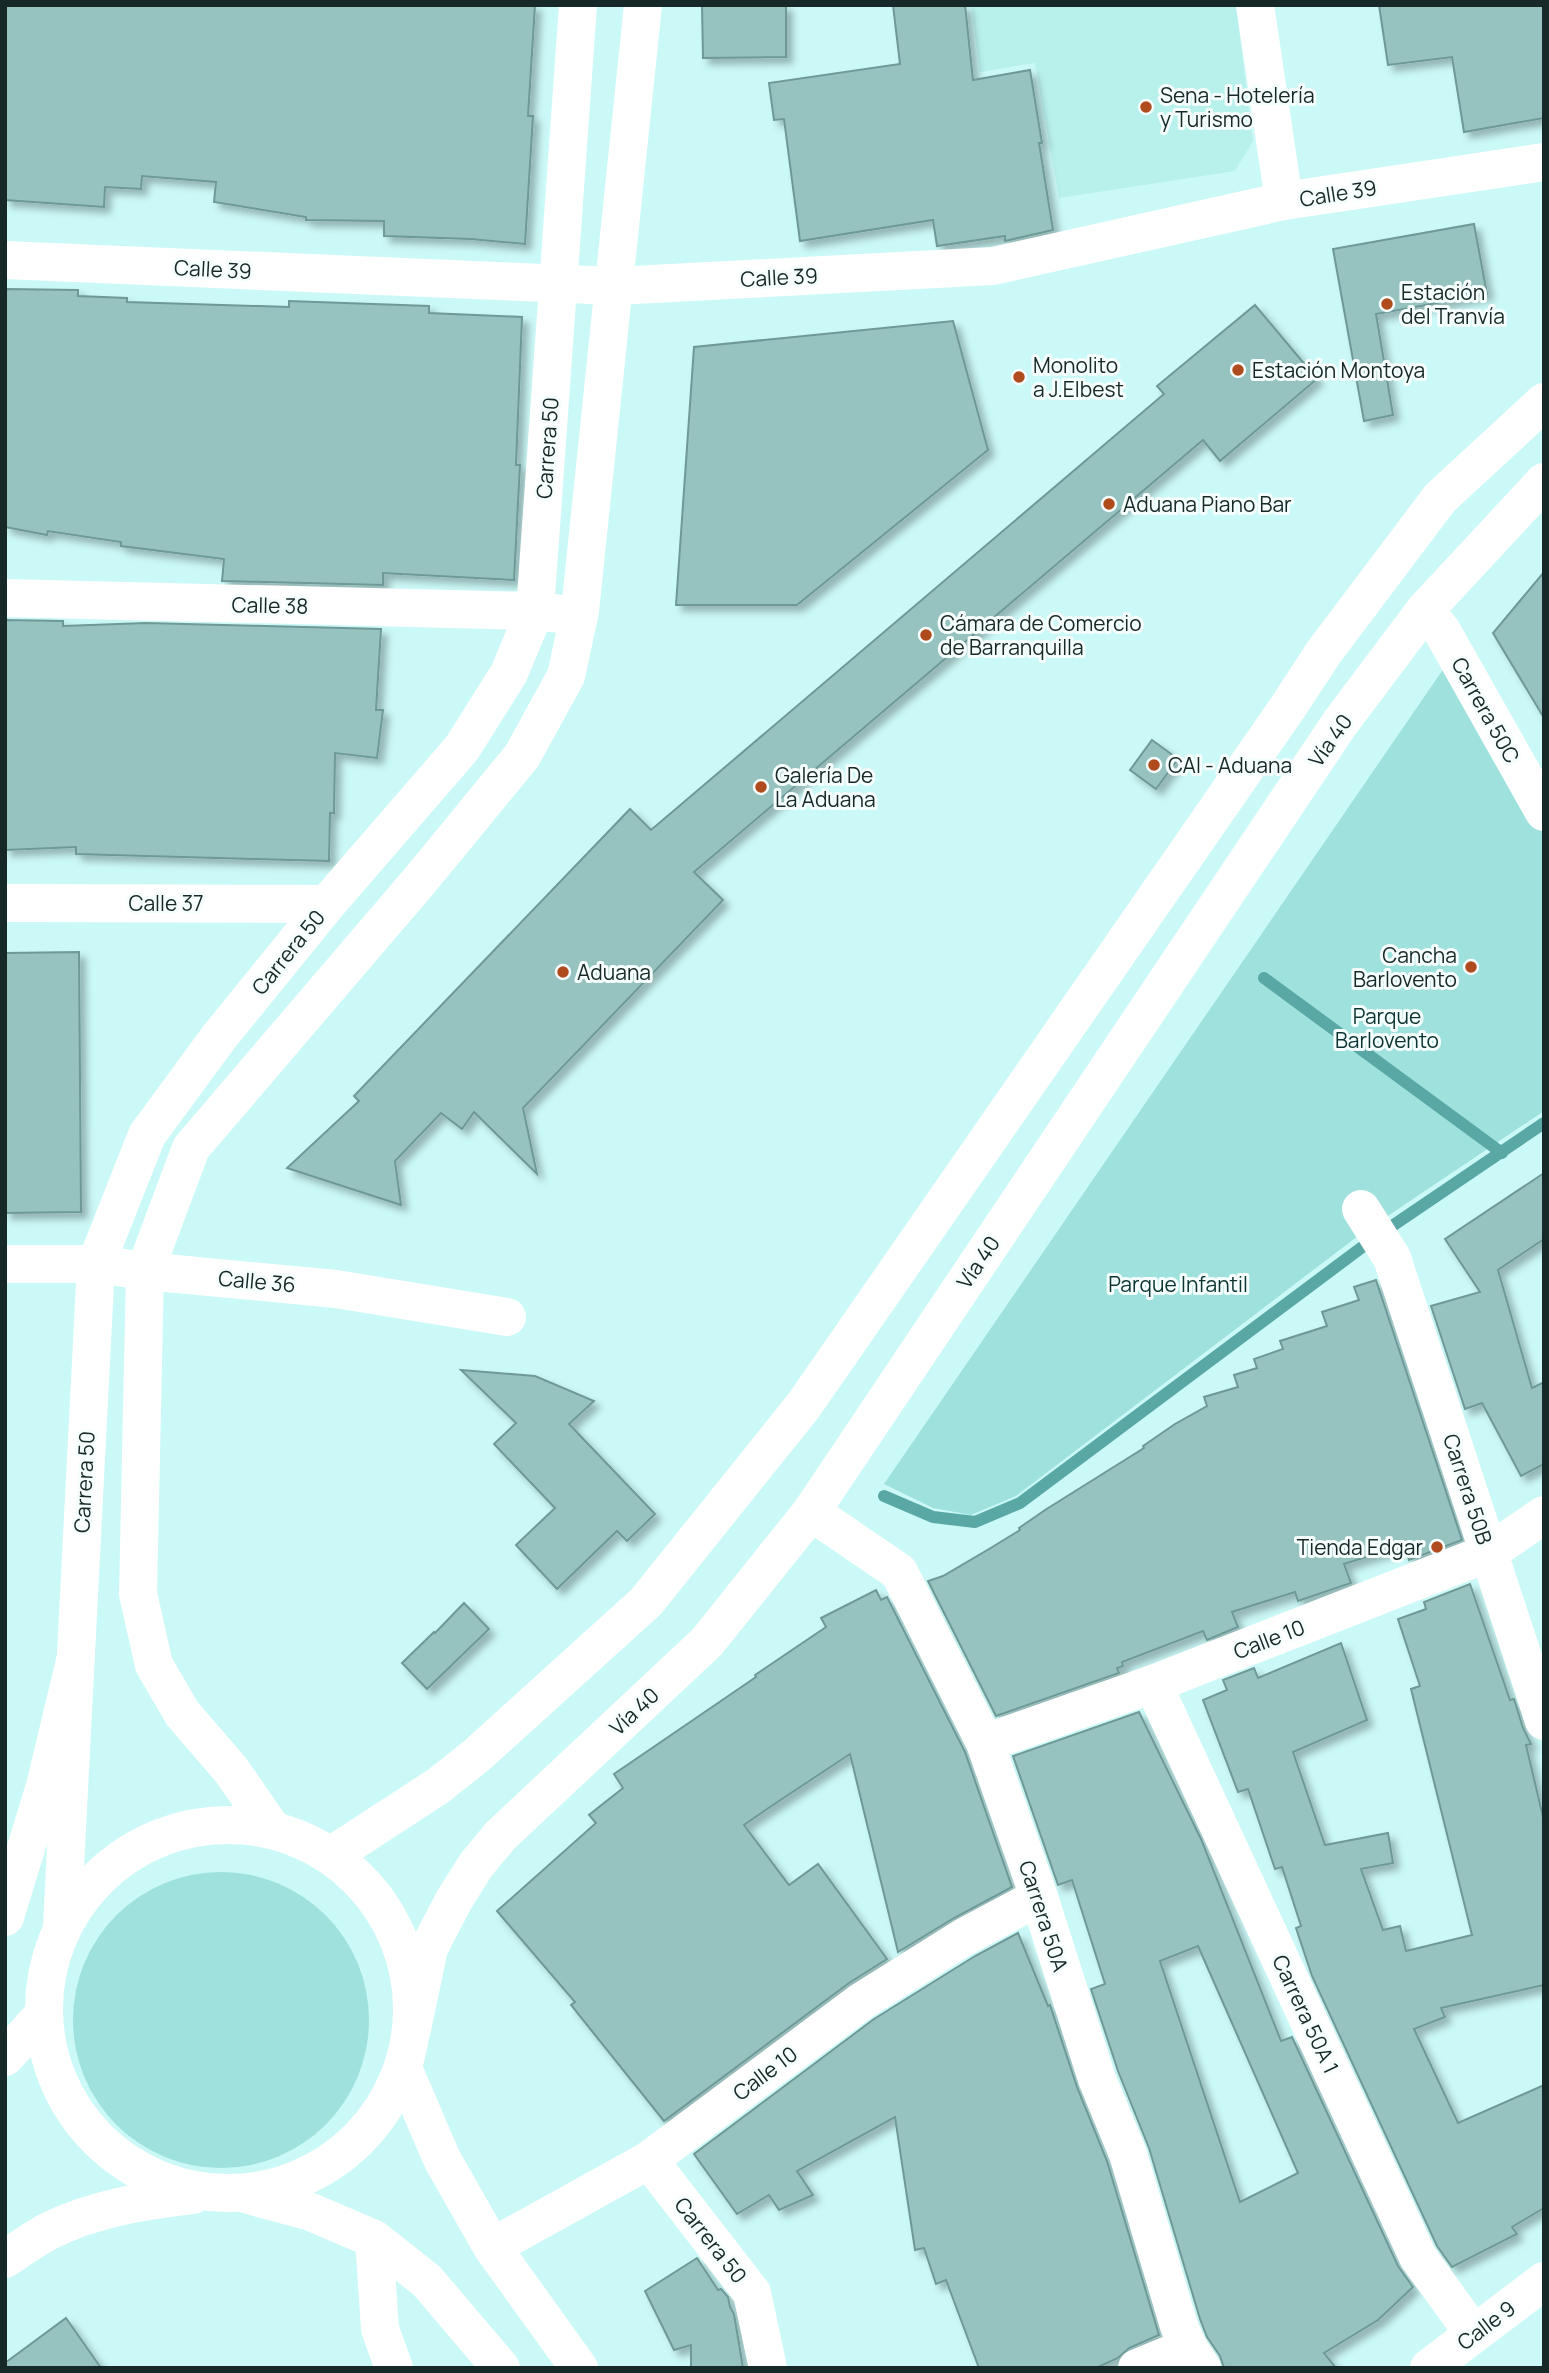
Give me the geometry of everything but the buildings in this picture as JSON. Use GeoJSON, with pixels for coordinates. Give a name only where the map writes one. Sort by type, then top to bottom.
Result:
{"type":"FeatureCollection","features":[{"type":"Feature","properties":{"kind":"main road","name":"Carrera 50"},"geometry":{"type":"LineString","coordinates":[[62,1926],[96,1264],[147,1135],[219,1037],[327,904],[462,748],[509,673],[535,611],[578,5]]}},
{"type":"Feature","properties":{"kind":"main road"},"geometry":{"type":"LineString","coordinates":[[272,1829],[231,1770],[182,1713],[154,1665],[138,1594],[145,1271],[191,1149],[523,756],[566,676],[579,616],[643,5]]}},
{"type":"Feature","properties":{"kind":"main road"},"geometry":{"type":"LineString","coordinates":[[1255,5],[1284,201]]}},
{"type":"Feature","properties":{"kind":"main road","name":"Calle 39"},"geometry":{"type":"LineString","coordinates":[[5,260],[614,286],[993,266],[1284,201],[1544,162]]}},
{"type":"Feature","properties":{"kind":"main road"},"geometry":{"type":"LineString","coordinates":[[332,1855],[477,1755],[646,1602],[804,1405],[1333,641],[1440,498],[1544,402]]}},
{"type":"Feature","properties":{"kind":"main road","name":"Vía 40"},"geometry":{"type":"LineString","coordinates":[[412,2029],[429,1948],[476,1865],[500,1836],[708,1643],[811,1512],[1333,734],[1425,610],[1544,482]]}},
{"type":"Feature","properties":{"kind":"main road","name":"Calle 38"},"geometry":{"type":"LineString","coordinates":[[5,598],[535,611],[579,616]]}},
{"type":"Feature","properties":{"kind":"main road","name":"Carrera 50C"},"geometry":{"type":"LineString","coordinates":[[1425,610],[1443,632],[1544,813]]}},
{"type":"Feature","properties":{"kind":"main road","name":"Calle 37"},"geometry":{"type":"LineString","coordinates":[[5,903],[327,904]]}},
{"type":"Feature","properties":{"kind":"main road","name":"Carrera 50B"},"geometry":{"type":"LineString","coordinates":[[1361,1209],[1390,1253],[1544,1721]]}},
{"type":"Feature","properties":{"kind":"main road","name":"Calle 36"},"geometry":{"type":"LineString","coordinates":[[5,1264],[96,1264],[336,1289],[507,1317]]}},
{"type":"Feature","properties":{"kind":"main road","name":"Carrera 50A"},"geometry":{"type":"LineString","coordinates":[[811,1512],[899,1572],[985,1743],[1039,1897],[1097,2079],[1128,2154],[1179,2326],[1195,2358]]}},
{"type":"Feature","properties":{"kind":"main road","name":"Calle 10"},"geometry":{"type":"LineString","coordinates":[[985,1743],[1153,1684],[1488,1553],[1544,1515]]}},
{"type":"Feature","properties":{"kind":"main road"},"geometry":{"type":"LineString","coordinates":[[5,1917],[45,1786],[76,1657]]}},
{"type":"Feature","properties":{"kind":"main road","name":"Carrera 50A 1"},"geometry":{"type":"LineString","coordinates":[[1153,1684],[1418,2258],[1474,2334]]}},
{"type":"Feature","properties":{"kind":"main road"},"geometry":{"type":"LineString","coordinates":[[5,2259],[50,2230],[96,2212],[206,2193],[245,2194],[287,2185],[325,2167],[359,2140],[385,2107],[403,2068],[412,2029],[410,1979],[396,1931],[369,1889],[332,1855],[313,1844],[272,1829],[222,1823],[173,1831],[162,1836],[128,1852],[90,1884],[62,1926],[47,1969],[43,2015],[53,2067],[75,2114],[111,2152],[156,2180],[206,2193]]}},
{"type":"Feature","properties":{"kind":"main road","name":"Calle 10"},"geometry":{"type":"LineString","coordinates":[[492,2247],[649,2160],[862,2001],[964,1937],[1039,1897]]}},
{"type":"Feature","properties":{"kind":"main road"},"geometry":{"type":"LineString","coordinates":[[5,2057],[43,2015]]}},
{"type":"Feature","properties":{"kind":"main road"},"geometry":{"type":"LineString","coordinates":[[403,2068],[442,2159],[492,2247],[575,2361]]}},
{"type":"Feature","properties":{"kind":"main road","name":"Carrera 50"},"geometry":{"type":"LineString","coordinates":[[649,2160],[752,2293],[768,2368]]}},
{"type":"Feature","properties":{"kind":"main road"},"geometry":{"type":"LineString","coordinates":[[245,2194],[311,2212],[373,2239],[427,2281],[502,2368]]}},
{"type":"Feature","properties":{"kind":"main road"},"geometry":{"type":"LineString","coordinates":[[373,2239],[380,2329],[391,2366]]}},
{"type":"Feature","properties":{"kind":"main road","name":"Calle 9"},"geometry":{"type":"LineString","coordinates":[[1429,2368],[1544,2281]]}},
{"type":"Feature","properties":{"kind":"main road"},"geometry":{"type":"LineString","coordinates":[[1137,2368],[1195,2358]]}},
{"type":"Feature","properties":{"kind":"shaded area","name":"Sena - Hotelería y Turismo"},"geometry":{"type":"Polygon","coordinates":[[[971,5],[1236,5],[1253,141],[1235,171],[1059,198],[1035,63],[980,72],[971,5]]]}},
{"type":"Feature","properties":{"kind":"green space","name":"Parque Barlovento"},"geometry":{"type":"Polygon","coordinates":[[[1444,668],[1544,832],[1544,1111],[1358,1236],[1016,1496],[971,1515],[933,1508],[884,1484],[1444,668]]]}},
{"type":"Feature","properties":{"kind":"green space"},"geometry":{"type":"Polygon","coordinates":[[[221,1872],[250,1875],[278,1883],[303,1897],[326,1915],[344,1938],[358,1963],[366,1991],[369,2020],[366,2049],[358,2077],[344,2102],[326,2125],[303,2143],[278,2157],[250,2165],[221,2168],[192,2165],[164,2157],[139,2143],[116,2125],[98,2102],[84,2077],[76,2049],[73,2020],[76,1991],[84,1963],[98,1938],[116,1915],[139,1897],[164,1883],[192,1875],[221,1872]]]}},
{"type":"Feature","properties":{"kind":"waterway"},"geometry":{"type":"LineString","coordinates":[[1264,978],[1502,1153]]}},
{"type":"Feature","properties":{"kind":"waterway"},"geometry":{"type":"LineString","coordinates":[[884,1496],[933,1517],[975,1522],[1020,1503],[1373,1239],[1544,1123]]}},
{"type":"Feature","properties":{"kind":"place","name":"Sena - Hotelería y Turismo"},"geometry":{"type":"Point","coordinates":[1146,107]}},
{"type":"Feature","properties":{"kind":"place","name":"Estación del Tranvía"},"geometry":{"type":"Point","coordinates":[1387,304]}},
{"type":"Feature","properties":{"kind":"place","name":"Estación Montoya"},"geometry":{"type":"Point","coordinates":[1238,370]}},
{"type":"Feature","properties":{"kind":"place","name":"Monolito a J.Elbest"},"geometry":{"type":"Point","coordinates":[1019,377]}},
{"type":"Feature","properties":{"kind":"place","name":"Aduana Piano Bar"},"geometry":{"type":"Point","coordinates":[1109,504]}},
{"type":"Feature","properties":{"kind":"place","name":"Cámara de Comercio de Barranquilla"},"geometry":{"type":"Point","coordinates":[926,635]}},
{"type":"Feature","properties":{"kind":"place","name":"CAI - Aduana"},"geometry":{"type":"Point","coordinates":[1154,765]}},
{"type":"Feature","properties":{"kind":"place","name":"Galería De La Aduana"},"geometry":{"type":"Point","coordinates":[761,787]}},
{"type":"Feature","properties":{"kind":"place","name":"Cancha Barlovento"},"geometry":{"type":"Point","coordinates":[1471,967]}},
{"type":"Feature","properties":{"kind":"place","name":"Aduana"},"geometry":{"type":"Point","coordinates":[563,972]}},
{"type":"Feature","properties":{"kind":"place","name":"Tienda Edgar"},"geometry":{"type":"Point","coordinates":[1437,1547]}},
{"type":"Feature","properties":{"kind":"park label","name":"Parque Infantil"},"geometry":{"type":"Point","coordinates":[1178,1284]}}]}
